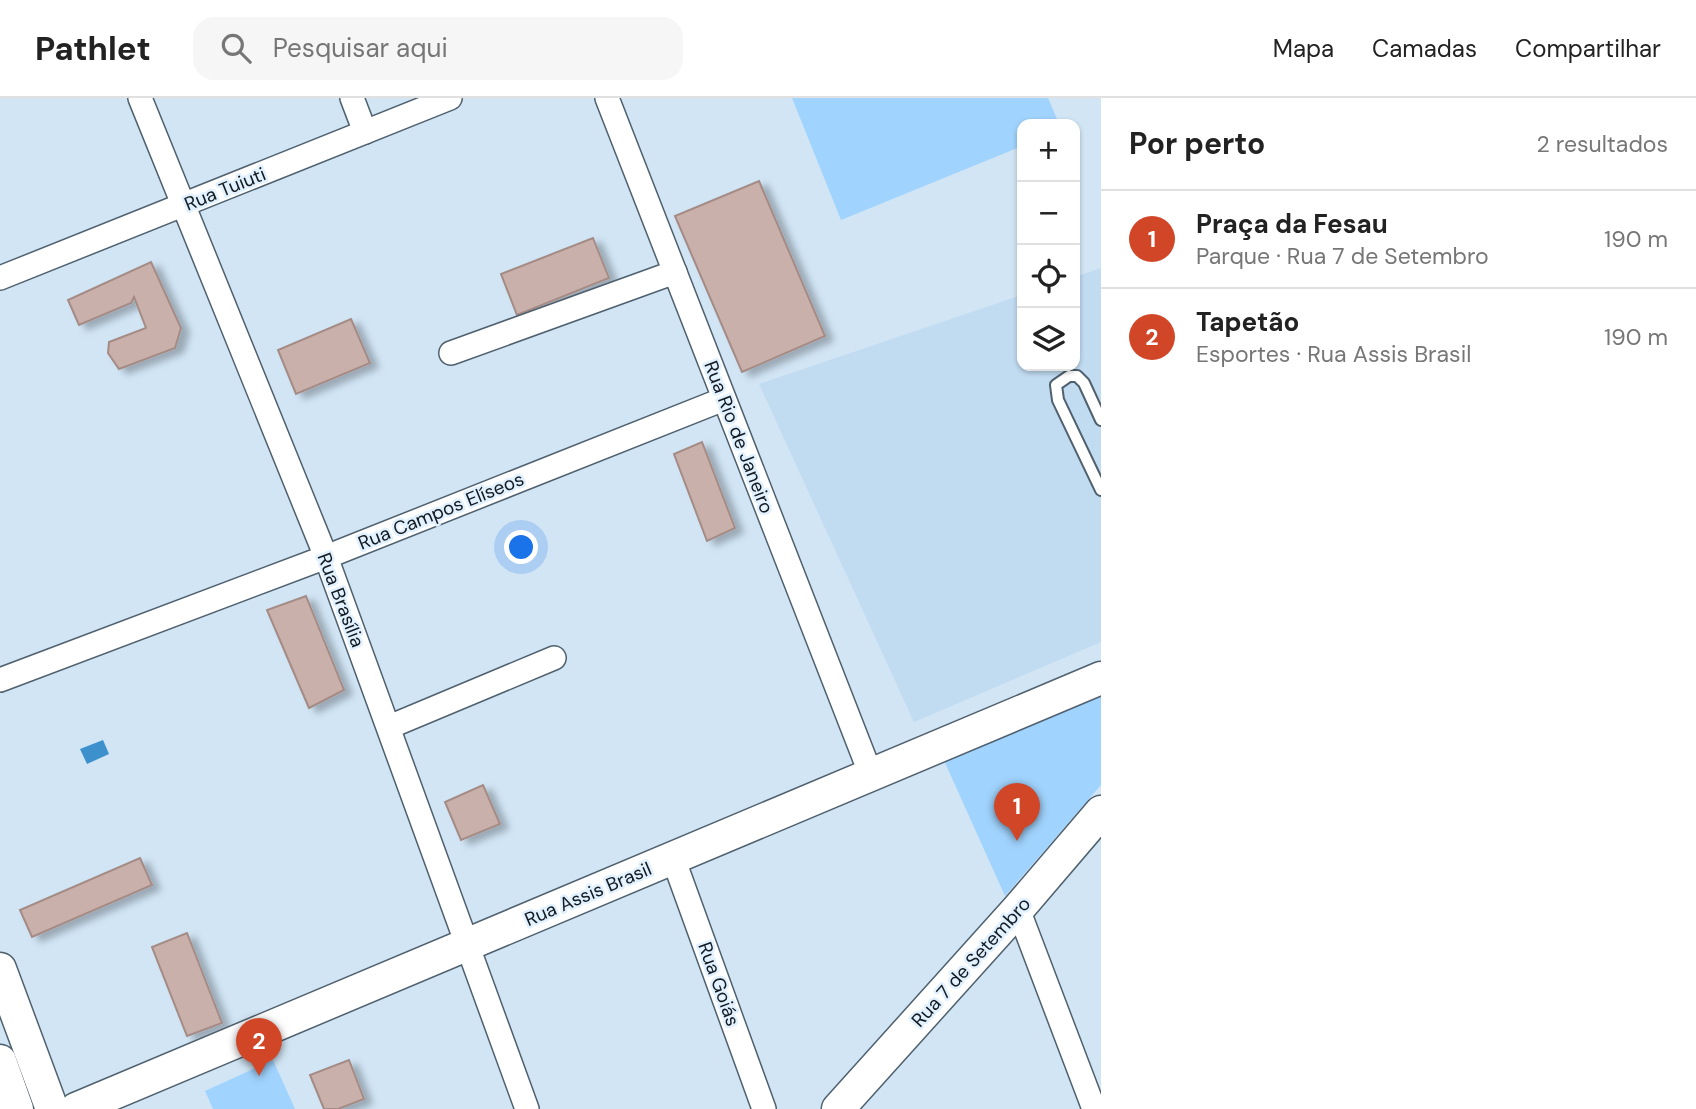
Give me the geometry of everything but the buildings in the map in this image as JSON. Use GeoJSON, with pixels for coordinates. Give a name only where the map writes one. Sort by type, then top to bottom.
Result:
{"type":"FeatureCollection","features":[{"type":"Feature","properties":{"kind":"main road","name":"Rua Assis Brasil"},"geometry":{"type":"LineString","coordinates":[[75,1109],[1101,678]]}},
{"type":"Feature","properties":{"kind":"main road","name":"Rua 7 de Setembro"},"geometry":{"type":"LineString","coordinates":[[838,1109],[1018,909],[1101,812]]}},
{"type":"Feature","properties":{"kind":"main road"},"geometry":{"type":"LineString","coordinates":[[0,968],[52,1109]]}},
{"type":"Feature","properties":{"kind":"main road"},"geometry":{"type":"LineString","coordinates":[[0,1061],[18,1109]]}},
{"type":"Feature","properties":{"kind":"street","name":"Rua Brasília"},"geometry":{"type":"LineString","coordinates":[[140,98],[326,557],[527,1109]]}},
{"type":"Feature","properties":{"kind":"street"},"geometry":{"type":"LineString","coordinates":[[352,98],[365,132]]}},
{"type":"Feature","properties":{"kind":"street","name":"Rua Tuiuti"},"geometry":{"type":"LineString","coordinates":[[0,278],[450,98]]}},
{"type":"Feature","properties":{"kind":"street","name":"Rua Rio de Janeiro"},"geometry":{"type":"LineString","coordinates":[[607,98],[870,775]]}},
{"type":"Feature","properties":{"kind":"street"},"geometry":{"type":"LineString","coordinates":[[452,353],[675,272]]}},
{"type":"Feature","properties":{"kind":"street","name":"Rua Campos Elíseos"},"geometry":{"type":"LineString","coordinates":[[0,680],[326,557],[724,399]]}},
{"type":"Feature","properties":{"kind":"street"},"geometry":{"type":"LineString","coordinates":[[389,727],[554,658]]}},
{"type":"Feature","properties":{"kind":"street","name":"Rua Goiás"},"geometry":{"type":"LineString","coordinates":[[673,858],[764,1109]]}},
{"type":"Feature","properties":{"kind":"street"},"geometry":{"type":"LineString","coordinates":[[1018,909],[1094,1109]]}},
{"type":"Feature","properties":{"kind":"lane"},"geometry":{"type":"LineString","coordinates":[[1101,420],[1084,383],[1077,376],[1069,376],[1056,384],[1058,400],[1101,490]]}},
{"type":"Feature","properties":{"kind":"shaded area"},"geometry":{"type":"Polygon","coordinates":[[[792,98],[1048,98],[1057,119],[1017,119],[1017,148],[841,220],[792,98]]]}},
{"type":"Feature","properties":{"kind":"shaded area"},"geometry":{"type":"Polygon","coordinates":[[[1101,268],[1101,642],[914,722],[759,384],[1017,297],[1017,371],[1080,371],[1080,275],[1101,268]]]}},
{"type":"Feature","properties":{"kind":"shaded area"},"geometry":{"type":"Polygon","coordinates":[[[1101,689],[1101,785],[1005,896],[942,756],[1101,689]]]}},
{"type":"Feature","properties":{"kind":"shaded area"},"geometry":{"type":"Polygon","coordinates":[[[103,740],[109,754],[87,764],[80,749],[103,740]]]}},
{"type":"Feature","properties":{"kind":"shaded area"},"geometry":{"type":"Polygon","coordinates":[[[273,1060],[295,1109],[213,1109],[205,1091],[273,1060]]]}},
{"type":"Feature","properties":{"kind":"place","name":"Praça da Fesau"},"geometry":{"type":"Point","coordinates":[1017,841]}},
{"type":"Feature","properties":{"kind":"place","name":"Tapetão"},"geometry":{"type":"Point","coordinates":[259,1076]}}]}
